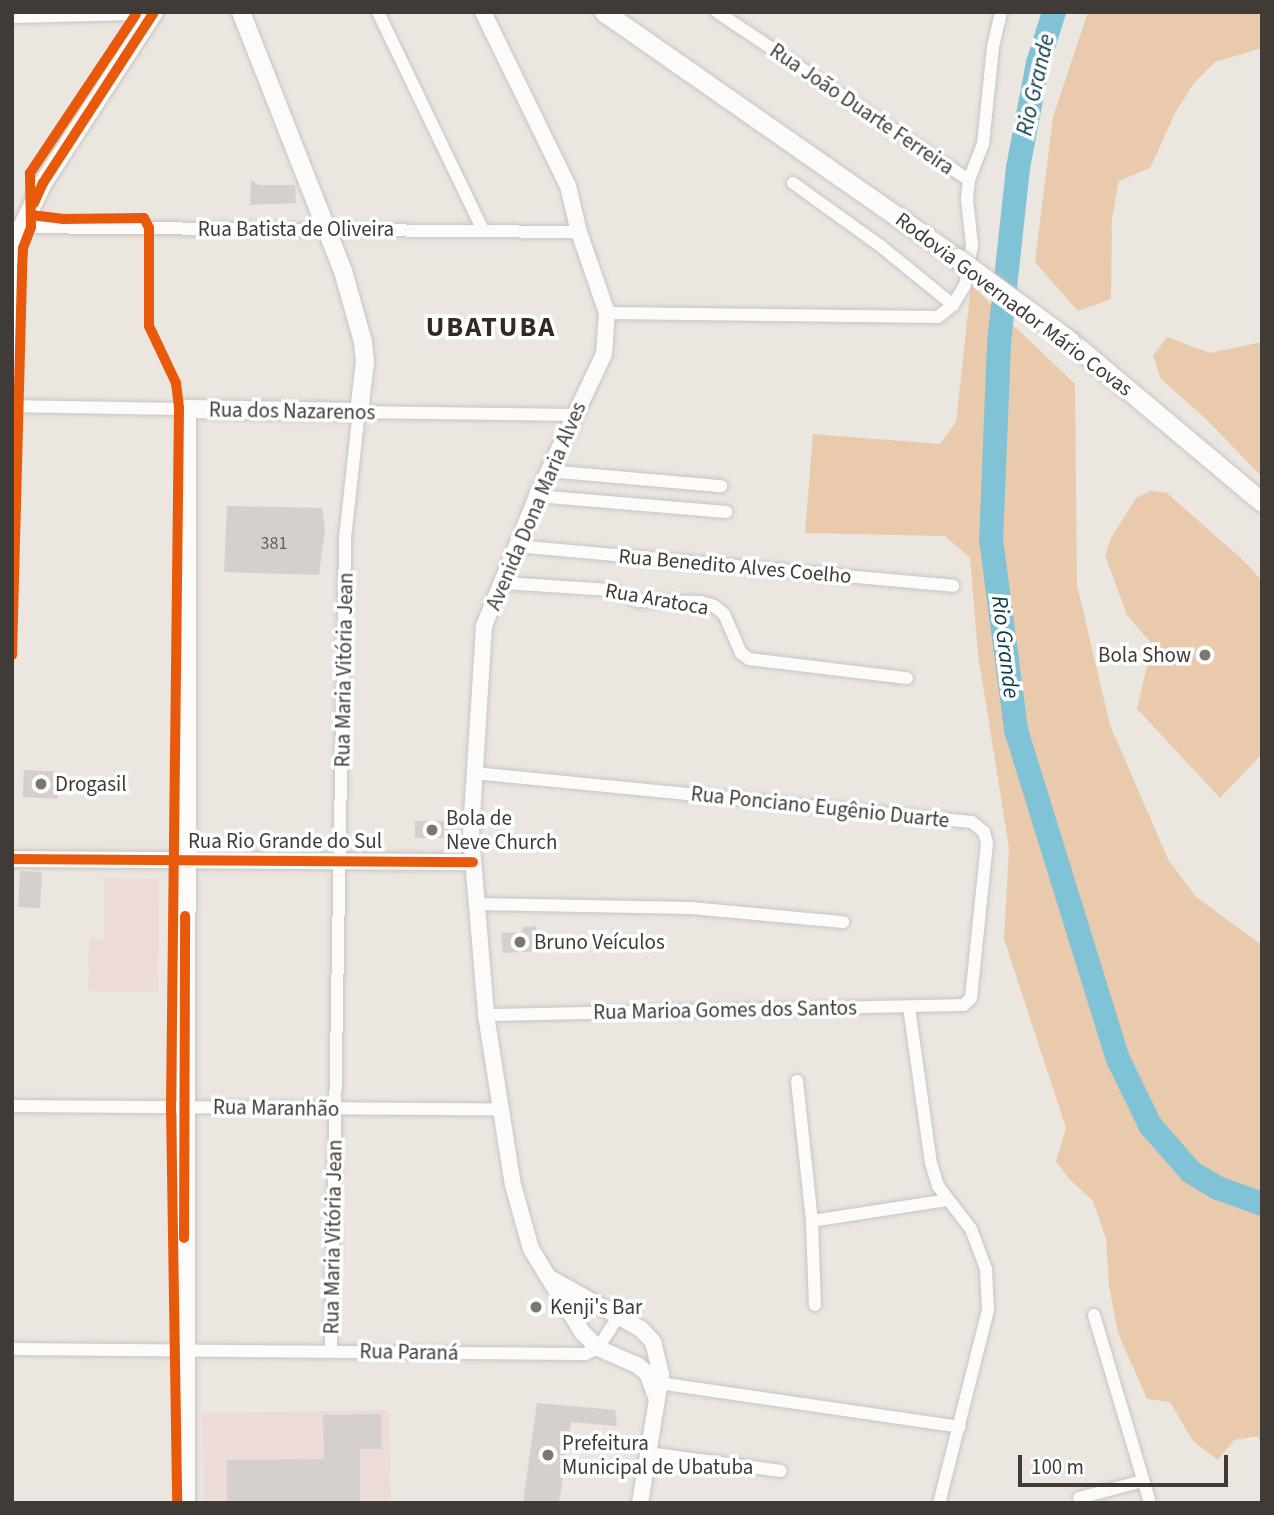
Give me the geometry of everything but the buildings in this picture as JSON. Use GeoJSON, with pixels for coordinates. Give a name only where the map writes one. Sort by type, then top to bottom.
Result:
{"type":"FeatureCollection","features":[{"type":"Feature","properties":{"kind":"highway","name":"Rodovia Governador Mário Covas"},"geometry":{"type":"LineString","coordinates":[[604,12],[758,117],[1070,341],[1262,502]]}},
{"type":"Feature","properties":{"kind":"highway","name":"Rodovia Governador Mário Covas"},"geometry":{"type":"LineString","coordinates":[[628,12],[758,117]]}},
{"type":"Feature","properties":{"kind":"main road","name":"Rua Maria Vitória Jean"},"geometry":{"type":"LineString","coordinates":[[241,12],[343,271],[363,342],[365,362],[359,412]]}},
{"type":"Feature","properties":{"kind":"main road"},"geometry":{"type":"LineString","coordinates":[[12,381],[17,227],[145,13]]}},
{"type":"Feature","properties":{"kind":"main road"},"geometry":{"type":"LineString","coordinates":[[187,409],[184,1351],[187,1503]]}},
{"type":"Feature","properties":{"kind":"main road","name":"Rua dos Nazarenos"},"geometry":{"type":"LineString","coordinates":[[187,409],[359,412]]}},
{"type":"Feature","properties":{"kind":"street"},"geometry":{"type":"LineString","coordinates":[[378,12],[483,230]]}},
{"type":"Feature","properties":{"kind":"street","name":"Avenida Dona Maria Alves"},"geometry":{"type":"LineString","coordinates":[[483,12],[568,186],[579,232],[607,313],[604,354],[572,415],[484,626],[471,813],[485,1015],[513,1185],[531,1249],[543,1274],[582,1332],[598,1348],[637,1365],[656,1388]]}},
{"type":"Feature","properties":{"kind":"street","name":"Rua João Duarte Ferreira"},"geometry":{"type":"LineString","coordinates":[[717,12],[969,180],[982,145],[993,47],[1001,12]]}},
{"type":"Feature","properties":{"kind":"street"},"geometry":{"type":"LineString","coordinates":[[12,18],[145,13]]}},
{"type":"Feature","properties":{"kind":"street"},"geometry":{"type":"LineString","coordinates":[[607,313],[938,317],[953,305],[965,285],[972,245],[967,199],[969,180]]}},
{"type":"Feature","properties":{"kind":"street"},"geometry":{"type":"LineString","coordinates":[[793,183],[878,244],[953,305]]}},
{"type":"Feature","properties":{"kind":"street","name":"Rua Batista de Oliveira"},"geometry":{"type":"LineString","coordinates":[[17,227],[579,232]]}},
{"type":"Feature","properties":{"kind":"street","name":"Rua dos Nazarenos"},"geometry":{"type":"LineString","coordinates":[[12,406],[187,409]]}},
{"type":"Feature","properties":{"kind":"street","name":"Rua dos Nazarenos"},"geometry":{"type":"LineString","coordinates":[[359,412],[572,415]]}},
{"type":"Feature","properties":{"kind":"street","name":"Rua Maria Vitória Jean"},"geometry":{"type":"LineString","coordinates":[[331,1351],[342,861],[345,538],[359,412]]}},
{"type":"Feature","properties":{"kind":"street"},"geometry":{"type":"LineString","coordinates":[[548,471],[721,486]]}},
{"type":"Feature","properties":{"kind":"street"},"geometry":{"type":"LineString","coordinates":[[537,496],[726,512]]}},
{"type":"Feature","properties":{"kind":"street","name":"Rua Benedito Alves Coelho"},"geometry":{"type":"LineString","coordinates":[[516,547],[953,586]]}},
{"type":"Feature","properties":{"kind":"street","name":"Rua Aratoca"},"geometry":{"type":"LineString","coordinates":[[504,583],[610,590],[639,601],[701,602],[714,606],[724,614],[741,653],[749,659],[907,678]]}},
{"type":"Feature","properties":{"kind":"street","name":"Rua Ponciano Eugênio Duarte"},"geometry":{"type":"LineString","coordinates":[[474,773],[972,822],[984,832],[987,843],[971,998],[964,1005]]}},
{"type":"Feature","properties":{"kind":"street","name":"Rua Rio Grande do Sul"},"geometry":{"type":"LineString","coordinates":[[12,859],[473,862]]}},
{"type":"Feature","properties":{"kind":"street"},"geometry":{"type":"LineString","coordinates":[[477,904],[691,908],[843,922]]}},
{"type":"Feature","properties":{"kind":"street","name":"Rua Marioa Gomes dos Santos"},"geometry":{"type":"LineString","coordinates":[[485,1015],[964,1005]]}},
{"type":"Feature","properties":{"kind":"street"},"geometry":{"type":"LineString","coordinates":[[909,1007],[931,1163],[947,1200],[971,1229],[986,1269],[988,1310],[939,1503]]}},
{"type":"Feature","properties":{"kind":"street"},"geometry":{"type":"LineString","coordinates":[[797,1081],[812,1221],[814,1305]]}},
{"type":"Feature","properties":{"kind":"street","name":"Rua Maranhão"},"geometry":{"type":"LineString","coordinates":[[12,1106],[499,1110]]}},
{"type":"Feature","properties":{"kind":"street"},"geometry":{"type":"LineString","coordinates":[[812,1221],[947,1200]]}},
{"type":"Feature","properties":{"kind":"street"},"geometry":{"type":"LineString","coordinates":[[543,1274],[620,1316],[641,1329],[653,1342],[659,1359],[640,1503]]}},
{"type":"Feature","properties":{"kind":"street"},"geometry":{"type":"LineString","coordinates":[[1094,1315],[1150,1503]]}},
{"type":"Feature","properties":{"kind":"street"},"geometry":{"type":"LineString","coordinates":[[598,1348],[620,1316]]}},
{"type":"Feature","properties":{"kind":"street","name":"Rua Paraná"},"geometry":{"type":"LineString","coordinates":[[12,1349],[585,1354],[598,1348]]}},
{"type":"Feature","properties":{"kind":"street"},"geometry":{"type":"LineString","coordinates":[[656,1388],[960,1427]]}},
{"type":"Feature","properties":{"kind":"street"},"geometry":{"type":"LineString","coordinates":[[648,1453],[781,1471]]}},
{"type":"Feature","properties":{"kind":"street"},"geometry":{"type":"LineString","coordinates":[[1079,1498],[1143,1481]]}},
{"type":"Feature","properties":{"kind":"shaded area"},"geometry":{"type":"Polygon","coordinates":[[[1088,12],[1262,12],[1262,48],[1215,62],[1194,83],[1175,113],[1150,168],[1119,181],[1112,219],[1111,299],[1078,311],[1035,262],[1053,117],[1088,12]]]}},
{"type":"Feature","properties":{"kind":"shaded area"},"geometry":{"type":"Polygon","coordinates":[[[971,285],[1075,384],[1077,585],[1110,725],[1168,859],[1196,897],[1262,945],[1262,1446],[1258,1436],[1234,1440],[1218,1460],[1193,1441],[1170,1402],[1147,1399],[1118,1333],[1109,1286],[1106,1239],[1093,1201],[1069,1179],[1056,1161],[1066,1128],[1004,939],[1009,848],[978,654],[970,558],[945,536],[805,533],[813,434],[940,444],[956,422],[971,285]]]}},
{"type":"Feature","properties":{"kind":"shaded area"},"geometry":{"type":"Polygon","coordinates":[[[1167,337],[1210,353],[1262,342],[1262,477],[1207,420],[1161,379],[1153,356],[1167,337]]]}},
{"type":"Feature","properties":{"kind":"shaded area","name":"Bola Show"},"geometry":{"type":"Polygon","coordinates":[[[1151,491],[1167,493],[1244,561],[1262,581],[1262,754],[1220,798],[1137,709],[1152,644],[1127,615],[1105,555],[1111,538],[1136,498],[1151,491]]]}},
{"type":"Feature","properties":{"kind":"shaded area"},"geometry":{"type":"Polygon","coordinates":[[[104,878],[159,879],[158,992],[88,991],[89,939],[104,939],[104,878]]]}},
{"type":"Feature","properties":{"kind":"shaded area"},"geometry":{"type":"Polygon","coordinates":[[[389,1410],[391,1503],[204,1503],[202,1413],[389,1410]]]}},
{"type":"Feature","properties":{"kind":"waterway","name":"Rio Grande"},"geometry":{"type":"LineString","coordinates":[[1054,12],[1038,63],[1018,168],[999,344],[991,539],[1016,730],[1117,1057],[1150,1125],[1191,1172],[1218,1188],[1262,1204]]}},
{"type":"Feature","properties":{"kind":"cycle path"},"geometry":{"type":"LineString","coordinates":[[34,203],[43,183],[154,12]]}},
{"type":"Feature","properties":{"kind":"cycle path"},"geometry":{"type":"LineString","coordinates":[[12,655],[22,268],[23,248],[31,227],[30,173],[136,14]]}},
{"type":"Feature","properties":{"kind":"cycle path"},"geometry":{"type":"LineString","coordinates":[[31,215],[62,219],[144,218],[149,228],[149,326],[176,383],[179,409],[171,1107],[177,1503]]}},
{"type":"Feature","properties":{"kind":"cycle path"},"geometry":{"type":"LineString","coordinates":[[12,859],[473,862]]}},
{"type":"Feature","properties":{"kind":"cycle path"},"geometry":{"type":"LineString","coordinates":[[184,1238],[185,916]]}},
{"type":"Feature","properties":{"kind":"place","name":"Bola Show"},"geometry":{"type":"Point","coordinates":[1205,655]}},
{"type":"Feature","properties":{"kind":"place","name":"Drogasil"},"geometry":{"type":"Point","coordinates":[41,784]}},
{"type":"Feature","properties":{"kind":"place","name":"Bola de Neve Church"},"geometry":{"type":"Point","coordinates":[432,830]}},
{"type":"Feature","properties":{"kind":"place","name":"Bruno Veículos"},"geometry":{"type":"Point","coordinates":[520,942]}},
{"type":"Feature","properties":{"kind":"place","name":"Kenji's Bar"},"geometry":{"type":"Point","coordinates":[536,1307]}},
{"type":"Feature","properties":{"kind":"place","name":"Prefeitura Municipal de Ubatuba"},"geometry":{"type":"Point","coordinates":[548,1455]}},
{"type":"Feature","properties":{"kind":"district","name":"UBATUBA"},"geometry":{"type":"Point","coordinates":[491,327]}}]}
